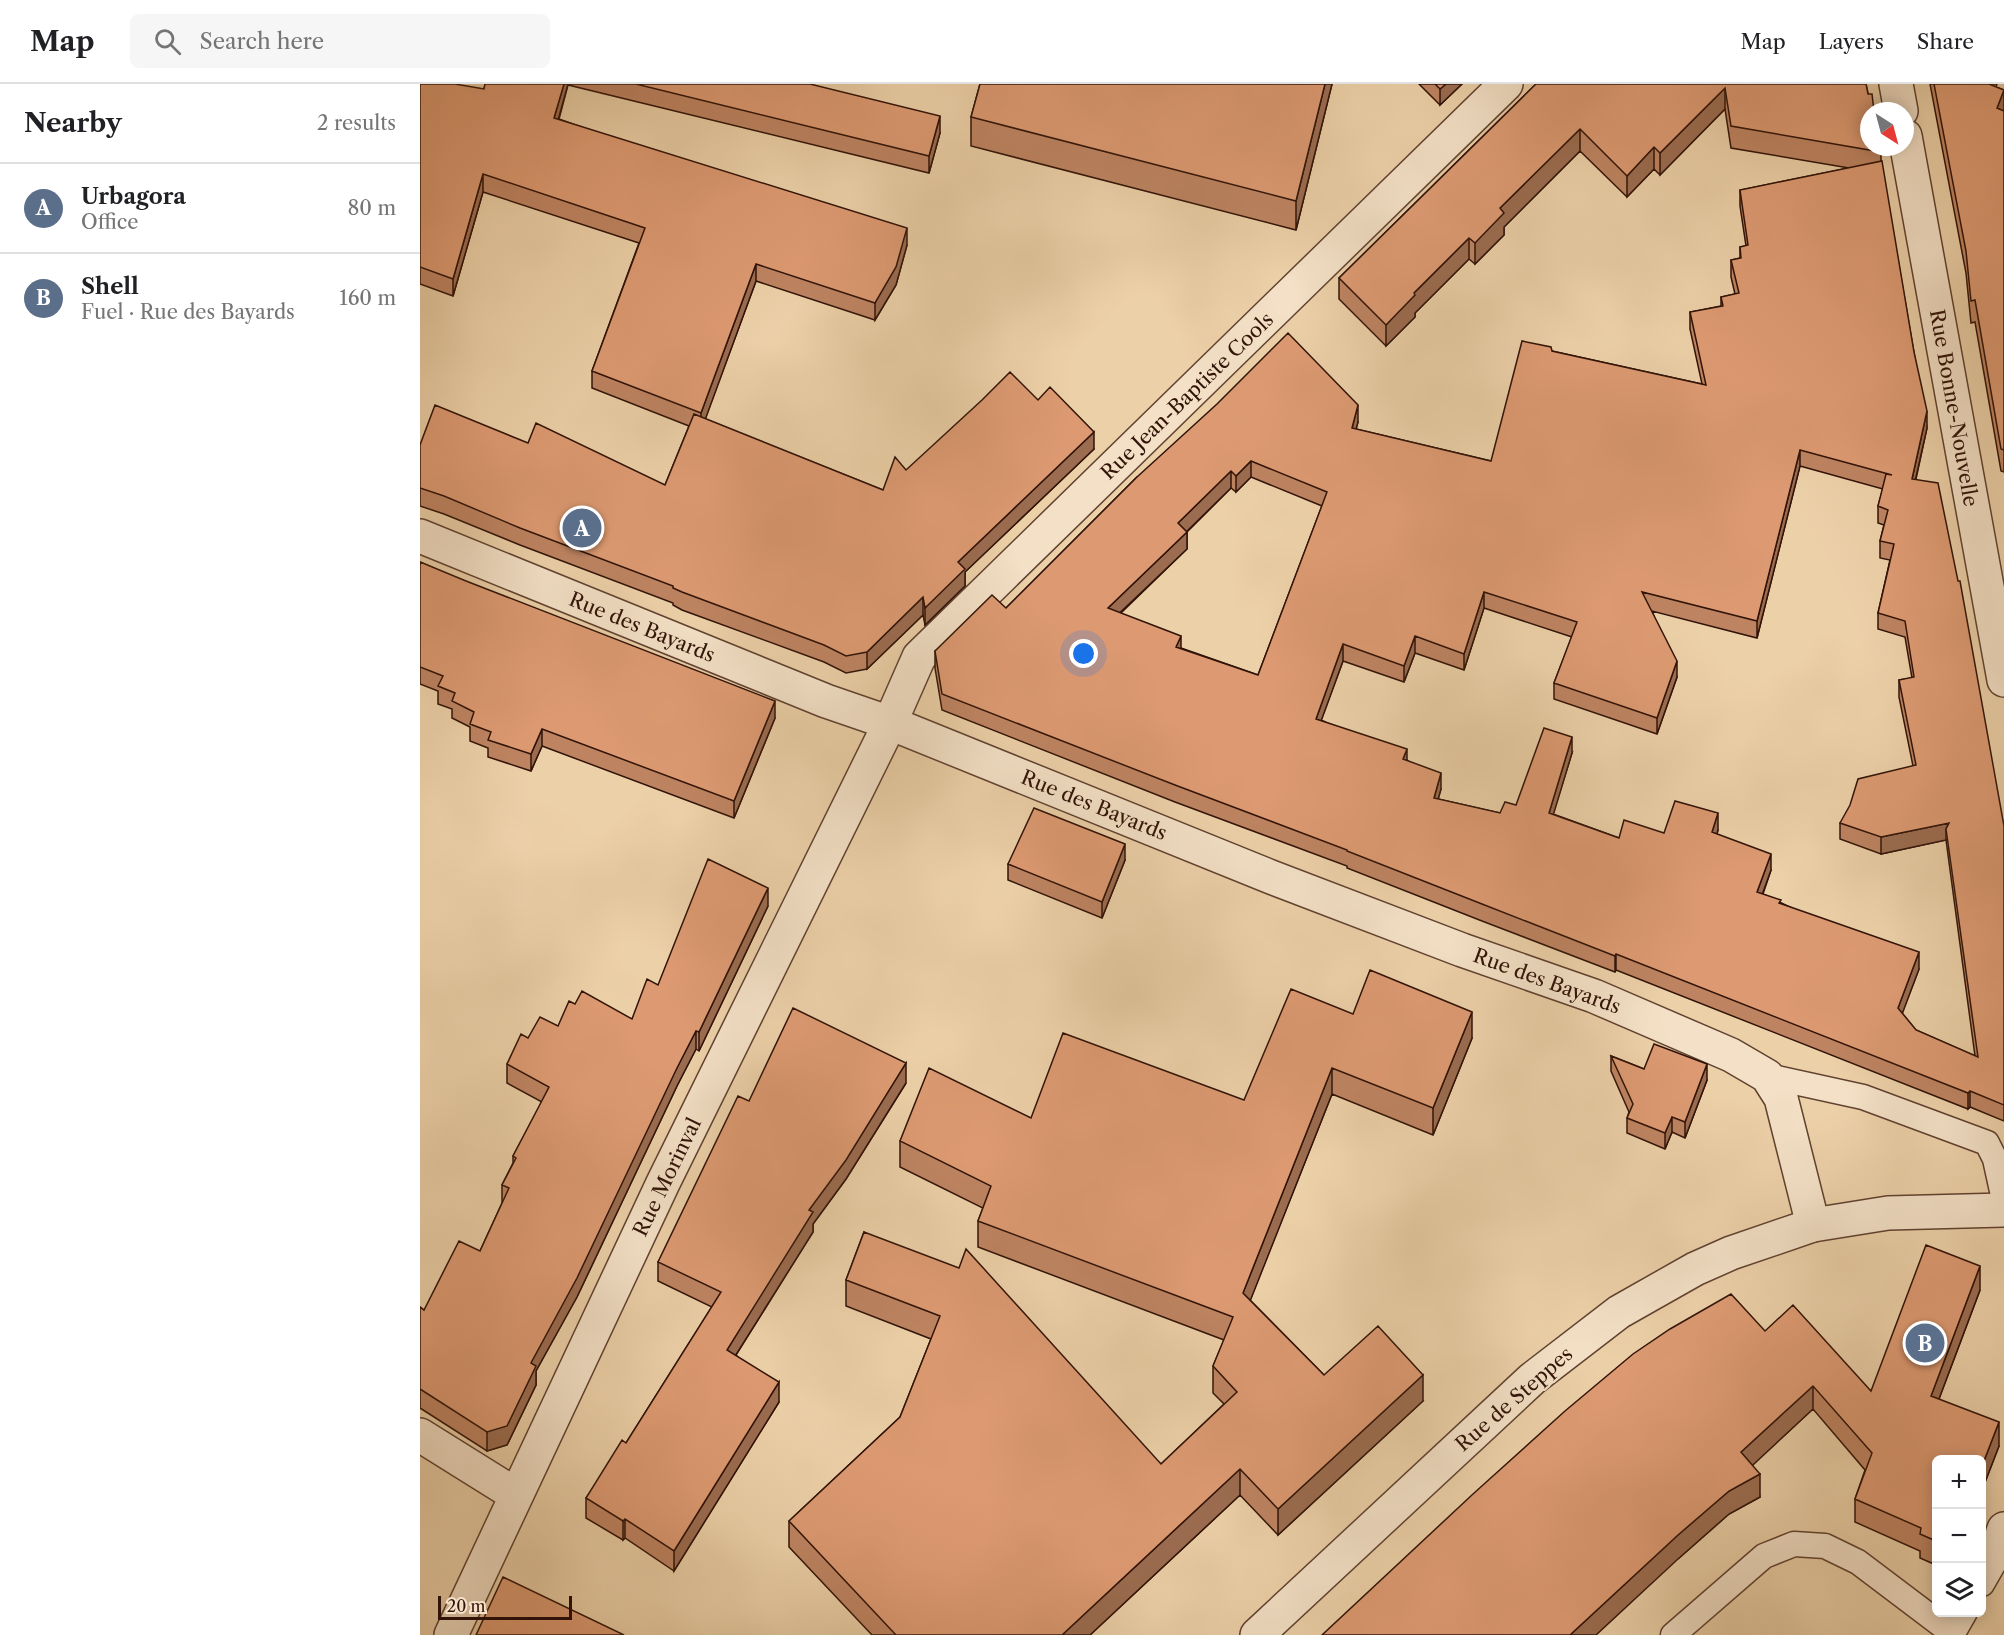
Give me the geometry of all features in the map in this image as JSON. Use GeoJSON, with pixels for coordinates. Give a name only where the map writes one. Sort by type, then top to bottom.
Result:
{"type":"FeatureCollection","features":[{"type":"Feature","properties":{"kind":"street","name":"Rue Jean-Baptiste Cools"},"geometry":{"type":"LineString","coordinates":[[890,723],[919,657],[1506,84]]}},
{"type":"Feature","properties":{"kind":"street"},"geometry":{"type":"LineString","coordinates":[[1896,84],[1899,102]]}},
{"type":"Feature","properties":{"kind":"street","name":"Rue Bonne-Nouvelle"},"geometry":{"type":"LineString","coordinates":[[1909,156],[2004,680]]}},
{"type":"Feature","properties":{"kind":"street","name":"Rue des Bayards"},"geometry":{"type":"LineString","coordinates":[[420,536],[826,701],[890,723],[1271,877],[1462,950],[1594,996],[1731,1055],[1767,1076],[1781,1098],[1813,1225]]}},
{"type":"Feature","properties":{"kind":"street","name":"Rue Morinval"},"geometry":{"type":"LineString","coordinates":[[451,1635],[663,1183],[890,723]]}},
{"type":"Feature","properties":{"kind":"street"},"geometry":{"type":"LineString","coordinates":[[1813,1225],[1888,1213],[2004,1210]]}},
{"type":"Feature","properties":{"kind":"street","name":"Rue de Steppes"},"geometry":{"type":"LineString","coordinates":[[1257,1635],[1532,1378],[1619,1312],[1695,1269],[1731,1252],[1813,1225]]}},
{"type":"Feature","properties":{"kind":"street"},"geometry":{"type":"LineString","coordinates":[[420,1435],[516,1495]]}},
{"type":"Feature","properties":{"kind":"lane","name":"Rue des Bayards"},"geometry":{"type":"LineString","coordinates":[[1767,1076],[1863,1097],[1987,1143],[1995,1159],[2004,1200]]}},
{"type":"Feature","properties":{"kind":"lane"},"geometry":{"type":"LineString","coordinates":[[1673,1635],[1764,1556],[1794,1544],[1825,1546],[1858,1562],[1952,1634],[1962,1617]]}},
{"type":"Feature","properties":{"kind":"lane"},"geometry":{"type":"LineString","coordinates":[[1986,1576],[2003,1544]]}},
{"type":"Feature","properties":{"kind":"building"},"geometry":{"type":"Polygon","coordinates":[[[420,84],[455,84],[484,89],[485,84],[564,84],[554,118],[907,228],[896,267],[875,303],[756,264],[701,413],[592,371],[645,228],[483,174],[453,279],[420,267],[420,84]]]}},
{"type":"Feature","properties":{"kind":"building"},"geometry":{"type":"Polygon","coordinates":[[[636,84],[810,84],[940,116],[929,156],[636,84]]]}},
{"type":"Feature","properties":{"kind":"building"},"geometry":{"type":"Polygon","coordinates":[[[980,84],[1325,84],[1296,201],[971,117],[980,84]]]}},
{"type":"Feature","properties":{"kind":"building"},"geometry":{"type":"Polygon","coordinates":[[[1435,84],[1446,84],[1440,89],[1435,84]]]}},
{"type":"Feature","properties":{"kind":"building"},"geometry":{"type":"Polygon","coordinates":[[[1536,84],[1866,84],[1868,94],[1872,94],[1873,102],[1860,102],[1860,148],[1731,126],[1725,88],[1660,153],[1654,147],[1627,176],[1580,129],[1500,208],[1504,213],[1475,243],[1469,238],[1414,293],[1415,295],[1386,325],[1339,278],[1536,84]]]}},
{"type":"Feature","properties":{"kind":"building"},"geometry":{"type":"Polygon","coordinates":[[[1934,84],[1989,84],[2004,90],[1997,108],[2004,111],[2004,450],[2001,449],[1975,300],[1971,301],[1966,251],[1934,84]]]}},
{"type":"Feature","properties":{"kind":"building"},"geometry":{"type":"Polygon","coordinates":[[[1882,161],[1914,352],[1927,411],[1912,479],[1938,483],[1958,581],[1960,581],[2004,826],[2004,1105],[1970,1091],[1968,1093],[1616,954],[1615,956],[942,694],[935,651],[992,595],[1006,608],[1137,477],[1217,404],[1288,333],[1358,405],[1352,428],[1491,461],[1522,341],[1551,347],[1552,351],[1706,385],[1690,312],[1723,306],[1721,297],[1739,293],[1731,260],[1741,258],[1740,247],[1748,245],[1740,190],[1882,161]],[[1800,450],[1757,621],[1642,592],[1677,661],[1657,718],[1554,683],[1577,622],[1484,592],[1464,654],[1415,636],[1404,666],[1343,644],[1316,719],[1407,749],[1403,759],[1441,773],[1434,798],[1500,813],[1505,802],[1516,805],[1544,728],[1572,737],[1549,813],[1619,838],[1624,820],[1664,833],[1675,801],[1718,813],[1712,832],[1771,854],[1757,892],[1781,900],[1779,903],[1919,952],[1898,1008],[1916,1030],[1978,1057],[1946,829],[1949,823],[1881,837],[1840,823],[1850,805],[1858,779],[1916,765],[1899,680],[1914,677],[1905,621],[1878,613],[1894,544],[1880,541],[1888,510],[1878,506],[1886,474],[1892,475],[1800,450]],[[1251,461],[1236,476],[1231,471],[1178,523],[1187,532],[1108,608],[1181,636],[1176,647],[1258,675],[1327,492],[1251,461]]]}},
{"type":"Feature","properties":{"kind":"building"},"geometry":{"type":"Polygon","coordinates":[[[1010,372],[1038,400],[1050,387],[1094,432],[958,562],[965,569],[925,608],[923,597],[867,652],[846,656],[824,645],[682,592],[673,586],[420,488],[420,445],[435,405],[528,443],[536,423],[665,485],[694,414],[883,490],[895,457],[906,470],[1010,372]]]}},
{"type":"Feature","properties":{"kind":"building"},"geometry":{"type":"Polygon","coordinates":[[[420,562],[775,701],[734,801],[542,729],[531,754],[488,740],[491,732],[470,724],[474,712],[452,701],[455,693],[438,686],[443,676],[420,667],[420,562]]]}},
{"type":"Feature","properties":{"kind":"building"},"geometry":{"type":"Polygon","coordinates":[[[1034,808],[1125,844],[1102,902],[1008,864],[1034,808]]]}},
{"type":"Feature","properties":{"kind":"building"},"geometry":{"type":"Polygon","coordinates":[[[708,859],[768,888],[699,1032],[696,1031],[677,1068],[577,1278],[531,1363],[536,1366],[507,1426],[487,1432],[420,1389],[420,1307],[424,1310],[459,1241],[480,1251],[509,1188],[502,1185],[516,1158],[513,1156],[549,1087],[507,1064],[521,1034],[528,1038],[540,1017],[558,1026],[569,1001],[575,1004],[582,991],[632,1019],[647,979],[658,985],[708,859]]]}},
{"type":"Feature","properties":{"kind":"building"},"geometry":{"type":"Polygon","coordinates":[[[1370,970],[1472,1012],[1433,1108],[1332,1068],[1243,1293],[1324,1375],[1378,1326],[1423,1375],[1278,1509],[1240,1469],[1062,1635],[896,1635],[789,1521],[900,1417],[940,1316],[846,1280],[864,1232],[959,1268],[966,1249],[1161,1464],[1237,1392],[1213,1366],[1233,1317],[978,1221],[991,1186],[900,1141],[929,1068],[1031,1118],[1063,1033],[1244,1100],[1291,989],[1353,1014],[1370,970]]]}},
{"type":"Feature","properties":{"kind":"building"},"geometry":{"type":"Polygon","coordinates":[[[793,1008],[906,1063],[846,1160],[809,1210],[813,1212],[727,1350],[779,1382],[674,1551],[625,1519],[623,1521],[586,1498],[622,1440],[626,1443],[721,1292],[658,1262],[738,1096],[749,1101],[793,1008]]]}},
{"type":"Feature","properties":{"kind":"building"},"geometry":{"type":"Polygon","coordinates":[[[1654,1044],[1707,1064],[1685,1122],[1672,1117],[1665,1133],[1627,1118],[1633,1104],[1611,1056],[1644,1069],[1654,1044]]]}},
{"type":"Feature","properties":{"kind":"building"},"geometry":{"type":"Polygon","coordinates":[[[1926,1245],[1980,1266],[1931,1396],[1999,1422],[1986,1456],[1932,1455],[1932,1539],[1920,1534],[1921,1528],[1855,1499],[1872,1453],[1813,1386],[1741,1452],[1760,1474],[1729,1491],[1570,1635],[1322,1635],[1473,1494],[1565,1411],[1633,1354],[1670,1329],[1731,1294],[1765,1331],[1793,1305],[1871,1391],[1926,1245]]]}},
{"type":"Feature","properties":{"kind":"building"},"geometry":{"type":"Polygon","coordinates":[[[503,1577],[624,1635],[476,1635],[503,1577]]]}},
{"type":"Feature","properties":{"kind":"place","name":"Urbagora"},"geometry":{"type":"Point","coordinates":[582,528]}},
{"type":"Feature","properties":{"kind":"place","name":"Shell"},"geometry":{"type":"Point","coordinates":[1925,1343]}}]}
